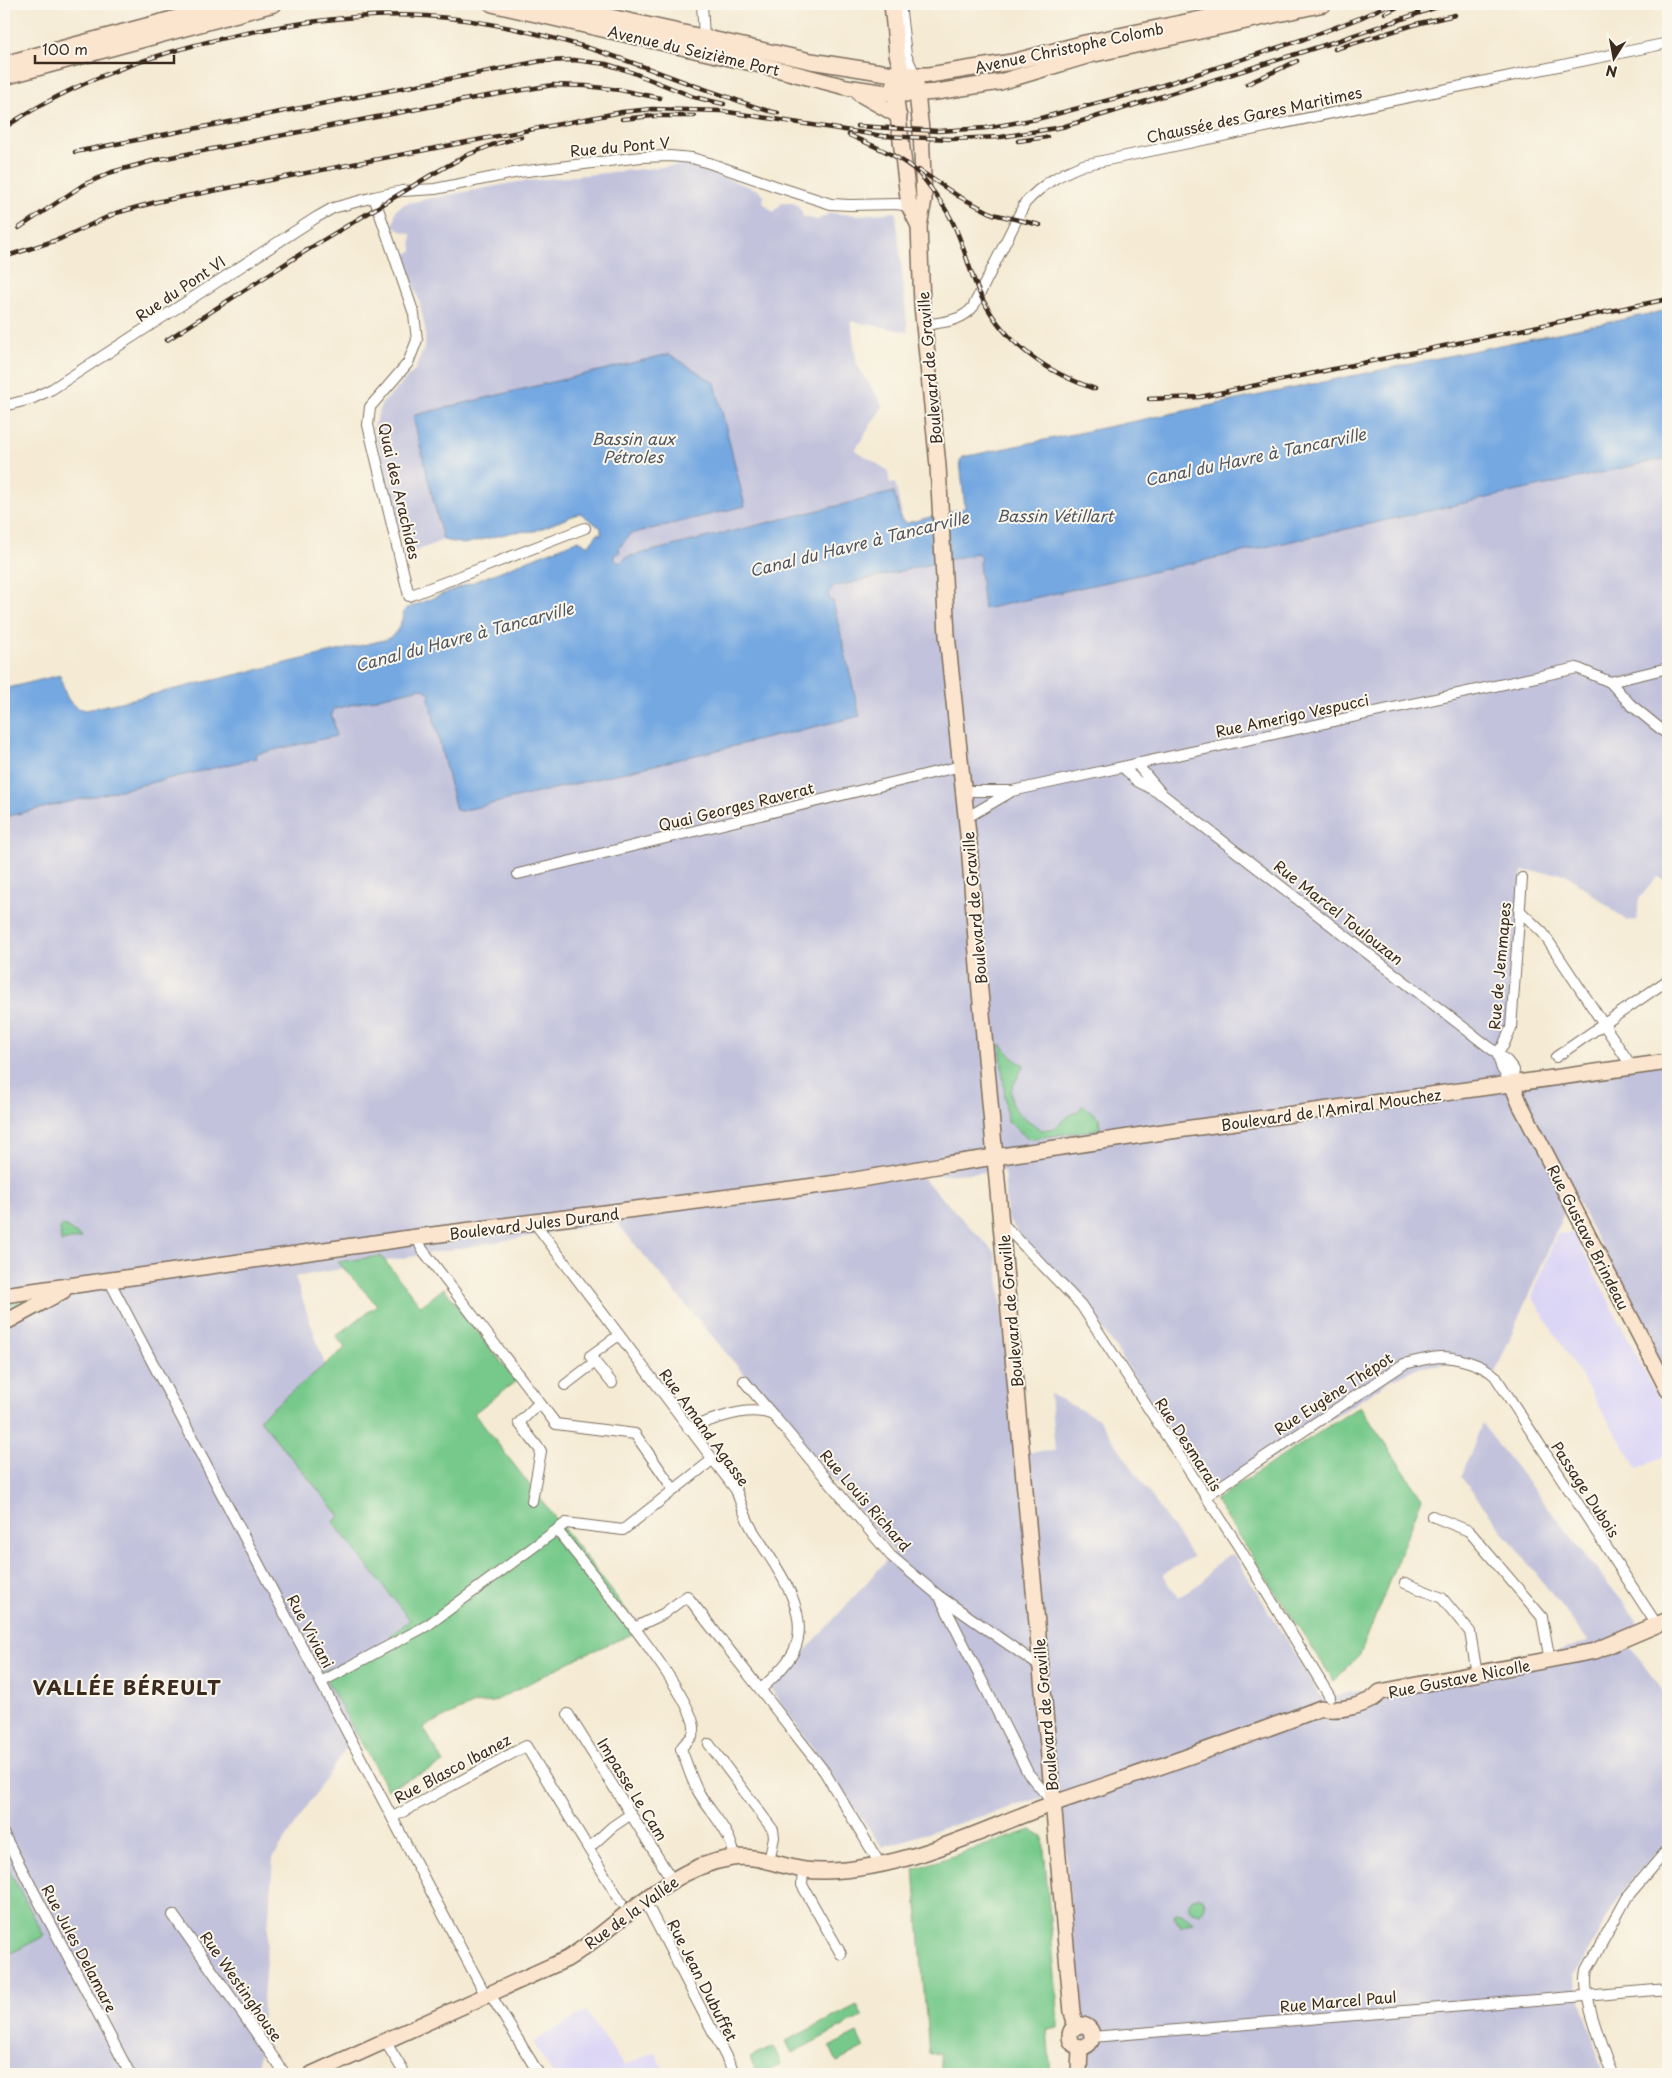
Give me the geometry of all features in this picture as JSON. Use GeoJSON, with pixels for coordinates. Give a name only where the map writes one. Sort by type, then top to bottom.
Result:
{"type":"FeatureCollection","features":[{"type":"Feature","properties":{"kind":"street"},"geometry":{"type":"LineString","coordinates":[[4,64],[229,4]]}},
{"type":"Feature","properties":{"kind":"street"},"geometry":{"type":"LineString","coordinates":[[4,77],[274,4]]}},
{"type":"Feature","properties":{"kind":"street","name":"Avenue du Seizième Port"},"geometry":{"type":"LineString","coordinates":[[492,4],[846,86],[905,84]]}},
{"type":"Feature","properties":{"kind":"street","name":"Avenue du Seizième Port"},"geometry":{"type":"LineString","coordinates":[[551,4],[811,61],[905,84]]}},
{"type":"Feature","properties":{"kind":"street"},"geometry":{"type":"LineString","coordinates":[[702,4],[704,37]]}},
{"type":"Feature","properties":{"kind":"street","name":"Boulevard de Graville"},"geometry":{"type":"LineString","coordinates":[[885,4],[905,84],[924,200],[916,207]]}},
{"type":"Feature","properties":{"kind":"street"},"geometry":{"type":"LineString","coordinates":[[892,4],[897,54],[905,84]]}},
{"type":"Feature","properties":{"kind":"street","name":"Boulevard de Graville"},"geometry":{"type":"LineString","coordinates":[[900,4],[906,55],[905,84],[899,116],[919,226],[924,325],[942,510],[945,596],[1072,2012],[1076,2027]]}},
{"type":"Feature","properties":{"kind":"street","name":"Avenue Christophe Colomb"},"geometry":{"type":"LineString","coordinates":[[905,84],[929,75],[1012,62],[1274,4]]}},
{"type":"Feature","properties":{"kind":"street"},"geometry":{"type":"LineString","coordinates":[[766,66],[802,67],[905,84],[1000,82],[1090,55],[1324,4]]}},
{"type":"Feature","properties":{"kind":"street","name":"Chaussée des Gares Maritimes"},"geometry":{"type":"LineString","coordinates":[[924,325],[960,318],[967,314],[973,307],[1025,203],[1038,189],[1057,175],[1083,165],[1668,43]]}},
{"type":"Feature","properties":{"kind":"street"},"geometry":{"type":"LineString","coordinates":[[846,86],[876,101],[899,116]]}},
{"type":"Feature","properties":{"kind":"street","name":"Rue du Pont V"},"geometry":{"type":"LineString","coordinates":[[374,197],[402,191],[434,189],[519,172],[641,157],[670,156],[692,158],[709,163],[831,204],[897,204],[916,207]]}},
{"type":"Feature","properties":{"kind":"street","name":"Rue du Pont VI"},"geometry":{"type":"LineString","coordinates":[[4,406],[31,399],[52,389],[254,256],[333,208],[374,197]]}},
{"type":"Feature","properties":{"kind":"street","name":"Quai des Arachides"},"geometry":{"type":"LineString","coordinates":[[374,197],[414,314],[416,340],[408,363],[370,407],[368,416],[368,425],[409,596],[585,528]]}},
{"type":"Feature","properties":{"kind":"street","name":"Rue Amerigo Vespucci"},"geometry":{"type":"LineString","coordinates":[[963,791],[1012,791],[1577,668],[1610,682]]}},
{"type":"Feature","properties":{"kind":"street"},"geometry":{"type":"LineString","coordinates":[[1668,668],[1610,682],[1630,704],[1668,735]]}},
{"type":"Feature","properties":{"kind":"street","name":"Rue Marcel Toulouzan"},"geometry":{"type":"LineString","coordinates":[[1140,763],[1140,768],[1162,795]]}},
{"type":"Feature","properties":{"kind":"street","name":"Quai Georges Raverat"},"geometry":{"type":"LineString","coordinates":[[518,874],[961,766]]}},
{"type":"Feature","properties":{"kind":"street","name":"Rue Marcel Toulouzan"},"geometry":{"type":"LineString","coordinates":[[1123,767],[1137,781],[1162,795],[1496,1053],[1502,1069],[1512,1084]]}},
{"type":"Feature","properties":{"kind":"street","name":"Rue Amerigo Vespucci"},"geometry":{"type":"LineString","coordinates":[[966,818],[1012,791]]}},
{"type":"Feature","properties":{"kind":"street","name":"Rue de Jemmapes"},"geometry":{"type":"LineString","coordinates":[[1496,1053],[1503,1046],[1511,1028],[1522,878]]}},
{"type":"Feature","properties":{"kind":"street"},"geometry":{"type":"LineString","coordinates":[[1519,910],[1543,933],[1632,1067]]}},
{"type":"Feature","properties":{"kind":"street"},"geometry":{"type":"LineString","coordinates":[[1556,1057],[1668,980]]}},
{"type":"Feature","properties":{"kind":"street","name":"Boulevard de l'Amiral Mouchez"},"geometry":{"type":"LineString","coordinates":[[995,1158],[1164,1132],[1668,1062]]}},
{"type":"Feature","properties":{"kind":"street","name":"Rue Gustave Brindeau"},"geometry":{"type":"LineString","coordinates":[[1512,1084],[1520,1104],[1668,1390]]}},
{"type":"Feature","properties":{"kind":"street","name":"Boulevard Jules Durand"},"geometry":{"type":"LineString","coordinates":[[4,1295],[417,1237],[838,1183],[995,1158]]}},
{"type":"Feature","properties":{"kind":"street","name":"Rue Amand Agasse"},"geometry":{"type":"LineString","coordinates":[[534,1222],[736,1490],[751,1527],[785,1581],[796,1610],[798,1637],[794,1652],[774,1678],[761,1689]]}},
{"type":"Feature","properties":{"kind":"street","name":"Rue Desmarais"},"geometry":{"type":"LineString","coordinates":[[1002,1223],[1081,1306],[1206,1496],[1322,1705]]}},
{"type":"Feature","properties":{"kind":"street"},"geometry":{"type":"LineString","coordinates":[[417,1237],[422,1249],[556,1424],[635,1434],[674,1490]]}},
{"type":"Feature","properties":{"kind":"street","name":"Rue Viviani"},"geometry":{"type":"LineString","coordinates":[[109,1280],[488,1995],[540,2074]]}},
{"type":"Feature","properties":{"kind":"street","name":"Boulevard Jules Durand"},"geometry":{"type":"LineString","coordinates":[[4,1323],[73,1286]]}},
{"type":"Feature","properties":{"kind":"street"},"geometry":{"type":"LineString","coordinates":[[612,1383],[590,1356],[619,1335]]}},
{"type":"Feature","properties":{"kind":"street","name":"Rue Eugène Thépot"},"geometry":{"type":"LineString","coordinates":[[1206,1496],[1404,1364],[1422,1359],[1441,1357],[1489,1370]]}},
{"type":"Feature","properties":{"kind":"street"},"geometry":{"type":"LineString","coordinates":[[565,1385],[595,1362]]}},
{"type":"Feature","properties":{"kind":"street","name":"Passage Dubois"},"geometry":{"type":"LineString","coordinates":[[1489,1370],[1495,1376],[1663,1623]]}},
{"type":"Feature","properties":{"kind":"street","name":"Rue Louis Richard"},"geometry":{"type":"LineString","coordinates":[[744,1381],[891,1556],[939,1596],[1041,1667]]}},
{"type":"Feature","properties":{"kind":"street"},"geometry":{"type":"LineString","coordinates":[[532,1501],[541,1451],[519,1423],[539,1403]]}},
{"type":"Feature","properties":{"kind":"street"},"geometry":{"type":"LineString","coordinates":[[688,1428],[756,1410],[773,1415]]}},
{"type":"Feature","properties":{"kind":"street"},"geometry":{"type":"LineString","coordinates":[[321,1682],[428,1625],[566,1523],[623,1530],[712,1460]]}},
{"type":"Feature","properties":{"kind":"street"},"geometry":{"type":"LineString","coordinates":[[1432,1516],[1469,1530],[1542,1617],[1550,1660]]}},
{"type":"Feature","properties":{"kind":"street"},"geometry":{"type":"LineString","coordinates":[[556,1530],[634,1628],[683,1696],[694,1724],[694,1732],[681,1749],[698,1792],[725,1829],[735,1858]]}},
{"type":"Feature","properties":{"kind":"street"},"geometry":{"type":"LineString","coordinates":[[1405,1583],[1442,1598],[1470,1632],[1477,1674]]}},
{"type":"Feature","properties":{"kind":"street"},"geometry":{"type":"LineString","coordinates":[[634,1628],[664,1614],[687,1596],[824,1771],[880,1864]]}},
{"type":"Feature","properties":{"kind":"street"},"geometry":{"type":"LineString","coordinates":[[939,1596],[1028,1772],[1053,1804]]}},
{"type":"Feature","properties":{"kind":"street","name":"Rue Gustave Nicolle"},"geometry":{"type":"LineString","coordinates":[[1053,1804],[1322,1705],[1332,1711],[1374,1700],[1380,1692],[1595,1651],[1663,1623]]}},
{"type":"Feature","properties":{"kind":"street","name":"Impasse Le Cam"},"geometry":{"type":"LineString","coordinates":[[568,1714],[672,1880]]}},
{"type":"Feature","properties":{"kind":"street"},"geometry":{"type":"LineString","coordinates":[[709,1744],[773,1830],[774,1837],[769,1862]]}},
{"type":"Feature","properties":{"kind":"street","name":"Rue Blasco Ibanez"},"geometry":{"type":"LineString","coordinates":[[392,1817],[526,1746],[589,1848]]}},
{"type":"Feature","properties":{"kind":"street","name":"Rue de la Vallée"},"geometry":{"type":"LineString","coordinates":[[312,2074],[567,1959],[644,1899],[672,1880],[704,1865],[735,1858],[769,1862],[803,1870],[822,1871],[880,1864],[910,1858],[948,1845],[1053,1804]]}},
{"type":"Feature","properties":{"kind":"street"},"geometry":{"type":"LineString","coordinates":[[621,1902],[589,1848],[612,1827],[631,1814]]}},
{"type":"Feature","properties":{"kind":"street","name":"Rue Jules Delamare"},"geometry":{"type":"LineString","coordinates":[[4,1835],[130,2074]]}},
{"type":"Feature","properties":{"kind":"street"},"geometry":{"type":"LineString","coordinates":[[1612,2074],[1587,1996],[1584,1979],[1586,1970],[1627,1897],[1668,1849]]}},
{"type":"Feature","properties":{"kind":"street"},"geometry":{"type":"LineString","coordinates":[[803,1870],[802,1885],[841,1954]]}},
{"type":"Feature","properties":{"kind":"street","name":"Rue Jean Dubuffet"},"geometry":{"type":"LineString","coordinates":[[644,1899],[735,2074]]}},
{"type":"Feature","properties":{"kind":"street","name":"Rue Westinghouse"},"geometry":{"type":"LineString","coordinates":[[173,1915],[285,2074]]}},
{"type":"Feature","properties":{"kind":"street","name":"Rue Marcel Paul"},"geometry":{"type":"LineString","coordinates":[[1092,2037],[1668,1989]]}},
{"type":"Feature","properties":{"kind":"street"},"geometry":{"type":"LineString","coordinates":[[1076,2027],[1087,2028],[1092,2037],[1089,2043],[1080,2047],[1074,2044],[1070,2038],[1071,2031],[1076,2027]]}},
{"type":"Feature","properties":{"kind":"street"},"geometry":{"type":"LineString","coordinates":[[385,2042],[405,2074]]}},
{"type":"Feature","properties":{"kind":"street"},"geometry":{"type":"LineString","coordinates":[[1079,2074],[1080,2047]]}},
{"type":"Feature","properties":{"kind":"shaded area"},"geometry":{"type":"Polygon","coordinates":[[[682,165],[697,168],[758,190],[764,196],[763,203],[773,212],[782,203],[788,202],[796,204],[802,212],[802,216],[817,220],[830,213],[857,215],[896,212],[908,332],[851,321],[857,365],[883,406],[855,450],[889,471],[890,484],[895,483],[902,514],[899,515],[894,492],[627,556],[619,562],[614,560],[614,555],[629,534],[745,506],[415,415],[413,418],[443,540],[407,555],[374,427],[381,405],[415,370],[425,345],[425,328],[419,300],[403,256],[412,251],[411,234],[401,231],[393,225],[396,210],[406,203],[518,182],[682,165]]]}},
{"type":"Feature","properties":{"kind":"shaded area"},"geometry":{"type":"Polygon","coordinates":[[[1668,458],[1668,880],[1657,877],[1639,899],[1637,920],[1627,921],[1566,874],[1522,871],[1511,1028],[1497,1053],[1512,1084],[1668,1062],[1668,1379],[1573,1192],[1492,1380],[1467,1369],[1443,1364],[1416,1368],[1391,1380],[1214,1496],[1082,1298],[1020,1236],[1007,1217],[1004,1171],[921,1176],[996,1254],[1018,1453],[1055,1451],[1050,1394],[1099,1419],[1193,1557],[1163,1574],[1178,1598],[1202,1582],[1216,1564],[1230,1554],[1235,1556],[1322,1698],[1557,1652],[1588,1641],[1461,1477],[1482,1424],[1636,1620],[1645,1636],[1628,1644],[1668,1698],[1668,1839],[1623,1890],[1574,1976],[1603,2074],[1086,2074],[1060,1792],[882,1847],[771,1689],[894,1552],[615,1221],[295,1277],[418,1639],[273,1858],[258,2074],[4,2074],[4,817],[256,758],[256,754],[336,736],[331,715],[334,709],[420,688],[428,691],[430,697],[861,715],[833,601],[830,600],[828,594],[833,587],[977,553],[981,558],[979,563],[984,609],[1668,458]]]}},
{"type":"Feature","properties":{"kind":"shaded area"},"geometry":{"type":"Polygon","coordinates":[[[1574,1233],[1668,1417],[1668,1454],[1638,1469],[1532,1297],[1557,1234],[1574,1233]]]}},
{"type":"Feature","properties":{"kind":"shaded area"},"geometry":{"type":"Polygon","coordinates":[[[586,2011],[624,2066],[655,2051],[666,2074],[553,2074],[533,2042],[586,2011]]]}},
{"type":"Feature","properties":{"kind":"green space"},"geometry":{"type":"Polygon","coordinates":[[[1000,1043],[1015,1060],[1024,1065],[1011,1090],[1012,1105],[1020,1115],[1042,1130],[1055,1128],[1071,1114],[1078,1112],[1083,1105],[1099,1118],[1100,1129],[1029,1139],[1007,1121],[1000,1043]]]}},
{"type":"Feature","properties":{"kind":"green space"},"geometry":{"type":"Polygon","coordinates":[[[63,1225],[82,1238],[61,1242],[60,1229],[63,1225]]]}},
{"type":"Feature","properties":{"kind":"green space"},"geometry":{"type":"Polygon","coordinates":[[[381,1256],[421,1306],[444,1288],[516,1381],[474,1413],[642,1630],[583,1655],[493,1702],[474,1704],[423,1727],[444,1763],[387,1789],[322,1672],[389,1643],[392,1634],[410,1620],[333,1522],[340,1516],[259,1419],[345,1348],[336,1336],[377,1305],[338,1262],[381,1256]]]}},
{"type":"Feature","properties":{"kind":"green space"},"geometry":{"type":"Polygon","coordinates":[[[4,1300],[23,1300],[21,1305],[4,1315],[4,1300]]]}},
{"type":"Feature","properties":{"kind":"green space"},"geometry":{"type":"Polygon","coordinates":[[[1360,1406],[1422,1498],[1360,1655],[1334,1681],[1215,1500],[1360,1406]]]}},
{"type":"Feature","properties":{"kind":"green space"},"geometry":{"type":"Polygon","coordinates":[[[1031,1830],[1043,1837],[1059,2023],[1059,2028],[1047,2030],[1051,2074],[941,2074],[941,2053],[929,2054],[914,1869],[1031,1830]]]}},
{"type":"Feature","properties":{"kind":"green space"},"geometry":{"type":"Polygon","coordinates":[[[6,1864],[44,1936],[4,1957],[4,1865],[6,1864]]]}},
{"type":"Feature","properties":{"kind":"green space"},"geometry":{"type":"Polygon","coordinates":[[[1197,1897],[1203,1899],[1205,1905],[1203,1911],[1197,1913],[1191,1911],[1189,1905],[1191,1899],[1197,1897]]]}},
{"type":"Feature","properties":{"kind":"green space"},"geometry":{"type":"Polygon","coordinates":[[[1178,1913],[1183,1914],[1193,1923],[1180,1928],[1174,1915],[1178,1913]]]}},
{"type":"Feature","properties":{"kind":"green space"},"geometry":{"type":"Polygon","coordinates":[[[857,2005],[863,2016],[792,2053],[786,2041],[857,2005]]]}},
{"type":"Feature","properties":{"kind":"green space"},"geometry":{"type":"Polygon","coordinates":[[[857,2033],[864,2048],[837,2062],[830,2047],[857,2033]]]}},
{"type":"Feature","properties":{"kind":"green space"},"geometry":{"type":"Polygon","coordinates":[[[774,2047],[781,2064],[762,2074],[757,2074],[750,2058],[774,2047]]]}},
{"type":"Feature","properties":{"kind":"water"},"geometry":{"type":"Polygon","coordinates":[[[1668,310],[1668,458],[984,609],[979,563],[981,558],[977,553],[834,587],[828,594],[830,600],[833,601],[860,716],[461,811],[456,810],[429,699],[430,695],[426,690],[420,688],[334,709],[331,717],[333,718],[336,736],[256,754],[257,758],[4,817],[4,689],[60,675],[67,698],[74,706],[86,710],[384,640],[396,631],[401,623],[405,609],[579,540],[588,546],[598,533],[601,535],[601,528],[580,513],[535,531],[514,532],[464,544],[443,540],[413,417],[415,415],[669,354],[715,383],[745,506],[630,534],[619,548],[620,552],[614,555],[614,560],[621,562],[626,557],[894,492],[901,520],[907,523],[965,508],[960,461],[963,457],[1668,310]]]}},
{"type":"Feature","properties":{"kind":"railway"},"geometry":{"type":"LineString","coordinates":[[857,126],[938,131],[986,128],[1037,119],[1151,89],[1304,39],[1360,18],[1390,4]]}},
{"type":"Feature","properties":{"kind":"railway"},"geometry":{"type":"LineString","coordinates":[[1385,13],[1404,4]]}},
{"type":"Feature","properties":{"kind":"railway"},"geometry":{"type":"LineString","coordinates":[[4,257],[60,239],[116,213],[156,202],[622,112],[652,109],[722,111],[883,136],[951,139],[1001,137],[1062,127],[1337,41],[1446,4]]}},
{"type":"Feature","properties":{"kind":"railway"},"geometry":{"type":"LineString","coordinates":[[4,128],[66,92],[99,77],[167,53],[237,35],[292,25],[330,19],[388,15],[465,20],[541,35],[634,63],[753,106],[778,113]]}},
{"type":"Feature","properties":{"kind":"railway"},"geometry":{"type":"LineString","coordinates":[[1335,49],[1420,23],[1455,15]]}},
{"type":"Feature","properties":{"kind":"railway"},"geometry":{"type":"LineString","coordinates":[[75,152],[541,61],[574,60],[606,64],[694,97],[724,104]]}},
{"type":"Feature","properties":{"kind":"railway"},"geometry":{"type":"LineString","coordinates":[[1247,84],[1297,61]]}},
{"type":"Feature","properties":{"kind":"railway"},"geometry":{"type":"LineString","coordinates":[[19,228],[83,185],[112,172],[156,160],[469,99],[553,85],[620,90],[660,98]]}},
{"type":"Feature","properties":{"kind":"railway"},"geometry":{"type":"LineString","coordinates":[[622,119],[653,116],[694,116]]}},
{"type":"Feature","properties":{"kind":"railway"},"geometry":{"type":"LineString","coordinates":[[849,135],[899,159],[924,179],[955,226],[979,292],[989,310],[1013,340],[1042,364],[1059,374],[1095,389]]}},
{"type":"Feature","properties":{"kind":"railway"},"geometry":{"type":"LineString","coordinates":[[167,340],[299,255],[431,175],[465,156],[492,145],[521,137]]}},
{"type":"Feature","properties":{"kind":"railway"},"geometry":{"type":"LineString","coordinates":[[1018,141],[1047,137]]}},
{"type":"Feature","properties":{"kind":"railway"},"geometry":{"type":"LineString","coordinates":[[919,170],[958,196],[993,214],[1040,225]]}},
{"type":"Feature","properties":{"kind":"railway"},"geometry":{"type":"LineString","coordinates":[[1149,399],[1200,397],[1668,299]]}},
{"type":"Feature","properties":{"kind":"district","name":"VALLÉE BÉREULT"},"geometry":{"type":"Point","coordinates":[127,1687]}},
{"type":"Feature","properties":{"kind":"water label","name":"Bassin aux Pétroles"},"geometry":{"type":"Point","coordinates":[633,447]}},
{"type":"Feature","properties":{"kind":"water label","name":"Canal du Havre à Tancarville"},"geometry":{"type":"Point","coordinates":[1255,456]}},
{"type":"Feature","properties":{"kind":"water label","name":"Bassin Vétillart"},"geometry":{"type":"Point","coordinates":[1055,515]}},
{"type":"Feature","properties":{"kind":"water label","name":"Canal du Havre à Tancarville"},"geometry":{"type":"Point","coordinates":[859,543]}},
{"type":"Feature","properties":{"kind":"water label","name":"Canal du Havre à Tancarville"},"geometry":{"type":"Point","coordinates":[464,636]}}]}
